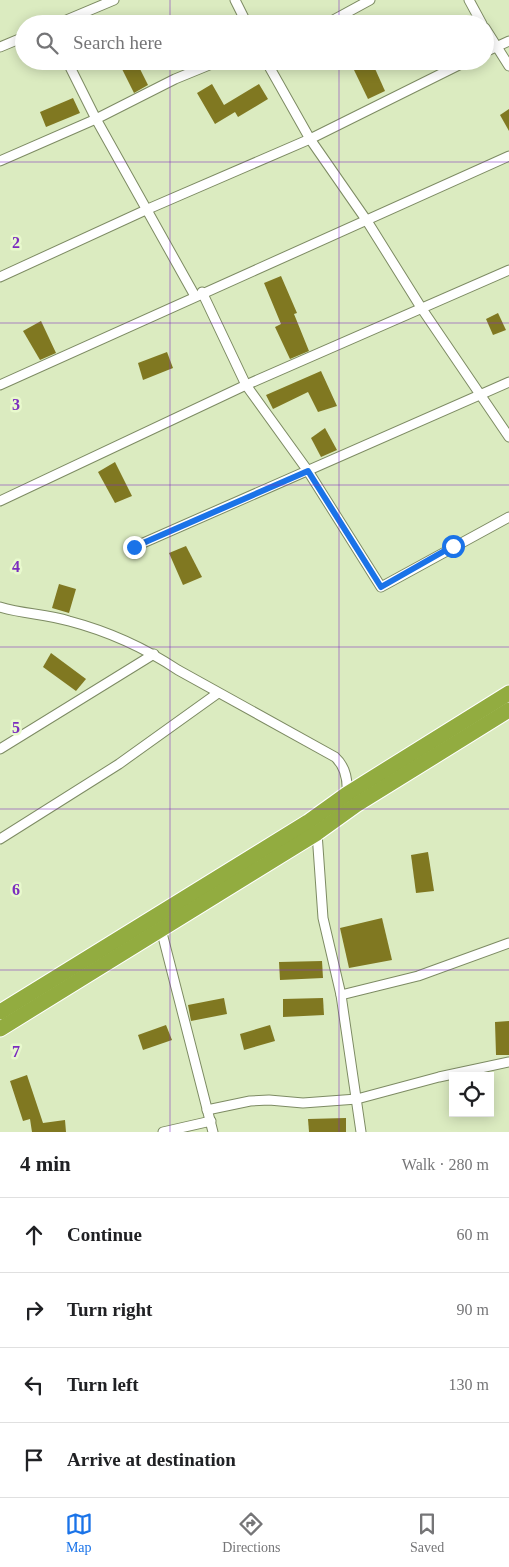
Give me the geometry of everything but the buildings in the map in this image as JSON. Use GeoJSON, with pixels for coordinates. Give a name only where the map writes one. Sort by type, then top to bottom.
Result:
{"type":"FeatureCollection","features":[{"type":"Feature","properties":{"kind":"highway"},"geometry":{"type":"LineString","coordinates":[[0,1012],[308,822],[347,794],[509,693]]}},
{"type":"Feature","properties":{"kind":"highway"},"geometry":{"type":"LineString","coordinates":[[0,1029],[317,833],[356,805],[509,710]]}},
{"type":"Feature","properties":{"kind":"street"},"geometry":{"type":"LineString","coordinates":[[78,15],[114,0]]}},
{"type":"Feature","properties":{"kind":"street"},"geometry":{"type":"LineString","coordinates":[[235,0],[242,15]]}},
{"type":"Feature","properties":{"kind":"street"},"geometry":{"type":"LineString","coordinates":[[342,15],[370,0]]}},
{"type":"Feature","properties":{"kind":"street"},"geometry":{"type":"LineString","coordinates":[[469,0],[477,15]]}},
{"type":"Feature","properties":{"kind":"street"},"geometry":{"type":"LineString","coordinates":[[0,47],[15,41]]}},
{"type":"Feature","properties":{"kind":"street"},"geometry":{"type":"LineString","coordinates":[[494,48],[509,41]]}},
{"type":"Feature","properties":{"kind":"street"},"geometry":{"type":"LineString","coordinates":[[494,42],[509,66]]}},
{"type":"Feature","properties":{"kind":"street"},"geometry":{"type":"LineString","coordinates":[[72,70],[96,119],[198,294],[246,385],[308,471],[381,587],[509,518]]}},
{"type":"Feature","properties":{"kind":"street"},"geometry":{"type":"LineString","coordinates":[[0,162],[96,119],[175,79],[197,70]]}},
{"type":"Feature","properties":{"kind":"street"},"geometry":{"type":"LineString","coordinates":[[271,70],[310,140],[367,221],[422,309],[509,437]]}},
{"type":"Feature","properties":{"kind":"street"},"geometry":{"type":"LineString","coordinates":[[0,278],[148,209],[310,140],[449,70]]}},
{"type":"Feature","properties":{"kind":"street"},"geometry":{"type":"LineString","coordinates":[[0,385],[198,294],[367,221],[509,156]]}},
{"type":"Feature","properties":{"kind":"street"},"geometry":{"type":"LineString","coordinates":[[0,501],[246,385],[509,270]]}},
{"type":"Feature","properties":{"kind":"street"},"geometry":{"type":"LineString","coordinates":[[134,547],[482,396],[509,382]]}},
{"type":"Feature","properties":{"kind":"street"},"geometry":{"type":"LineString","coordinates":[[0,607],[68,620],[116,637],[154,654],[218,693],[334,757],[341,763],[347,786],[347,794]]}},
{"type":"Feature","properties":{"kind":"street"},"geometry":{"type":"LineString","coordinates":[[0,749],[154,654]]}},
{"type":"Feature","properties":{"kind":"street"},"geometry":{"type":"LineString","coordinates":[[0,838],[119,764],[218,693]]}},
{"type":"Feature","properties":{"kind":"street"},"geometry":{"type":"LineString","coordinates":[[317,833],[323,918],[341,995],[361,1132]]}},
{"type":"Feature","properties":{"kind":"street"},"geometry":{"type":"LineString","coordinates":[[161,929],[213,1132]]}},
{"type":"Feature","properties":{"kind":"street"},"geometry":{"type":"LineString","coordinates":[[341,995],[418,976],[509,943]]}},
{"type":"Feature","properties":{"kind":"street"},"geometry":{"type":"LineString","coordinates":[[207,1110],[250,1101],[269,1100],[303,1103],[357,1099],[440,1077],[509,1062]]}},
{"type":"Feature","properties":{"kind":"street"},"geometry":{"type":"LineString","coordinates":[[163,1132],[211,1121]]}},
{"type":"Feature","properties":{"kind":"route"},"geometry":{"type":"LineString","coordinates":[[134,547],[308,471],[381,587],[453,546]]}}]}
